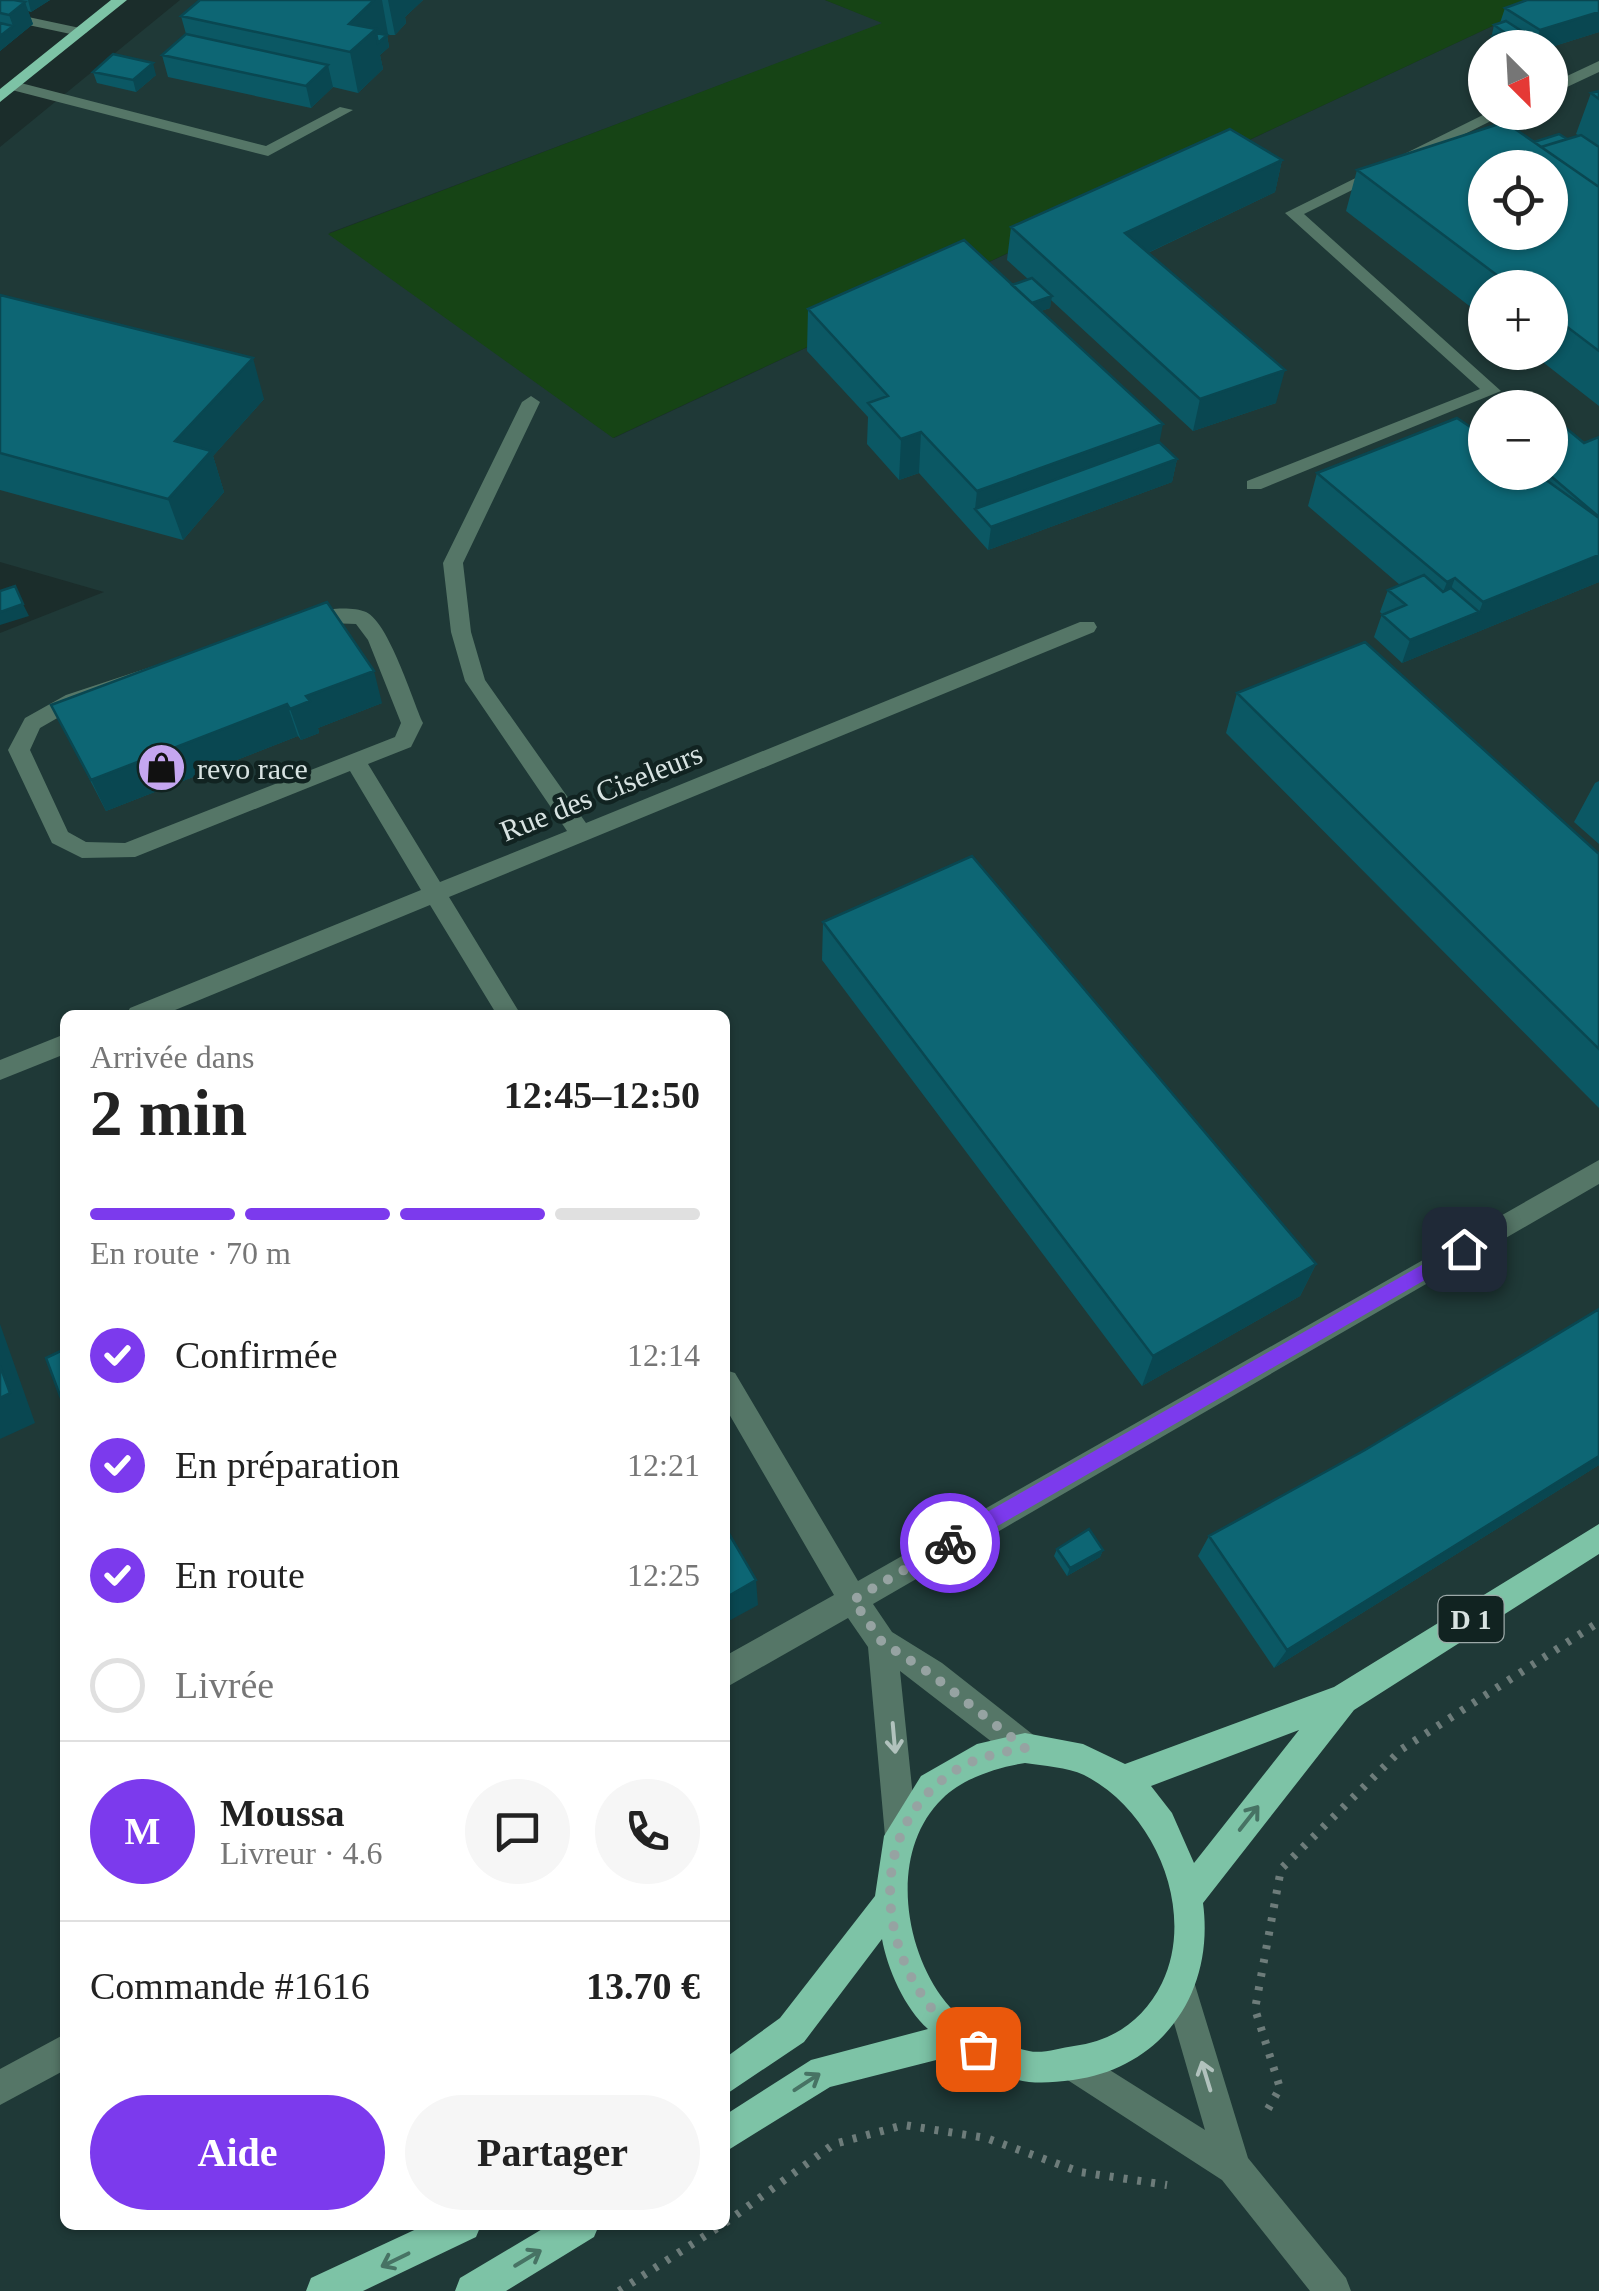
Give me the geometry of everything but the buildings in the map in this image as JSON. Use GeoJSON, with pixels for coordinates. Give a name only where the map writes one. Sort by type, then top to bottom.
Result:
{"type":"FeatureCollection","features":[{"type":"Feature","properties":{"kind":"main road"},"geometry":{"type":"LineString","coordinates":[[7,92],[120,0]]}},
{"type":"Feature","properties":{"kind":"main road","name":"D 1"},"geometry":{"type":"LineString","coordinates":[[1122,1781],[1343,1699],[1599,1538]]}},
{"type":"Feature","properties":{"kind":"main road","name":"D 1"},"geometry":{"type":"LineString","coordinates":[[1189,1896],[1343,1699]]}},
{"type":"Feature","properties":{"kind":"main road"},"geometry":{"type":"LineString","coordinates":[[1025,1748],[1059,1752],[1092,1762],[1122,1781],[1154,1813],[1177,1852],[1189,1896],[1190,1942],[1178,1985],[1154,2023],[1120,2052],[1078,2067],[1037,2070],[996,2060],[959,2038],[930,2011],[909,1978],[895,1941],[890,1904],[892,1868],[902,1836],[922,1800],[952,1773],[986,1755],[1025,1748]]}},
{"type":"Feature","properties":{"kind":"main road"},"geometry":{"type":"LineString","coordinates":[[730,2074],[792,2030],[890,1904]]}},
{"type":"Feature","properties":{"kind":"main road"},"geometry":{"type":"LineString","coordinates":[[730,2132],[823,2072],[959,2038]]}},
{"type":"Feature","properties":{"kind":"main road"},"geometry":{"type":"LineString","coordinates":[[324,2291],[453,2230]]}},
{"type":"Feature","properties":{"kind":"main road"},"geometry":{"type":"LineString","coordinates":[[473,2291],[574,2230]]}},
{"type":"Feature","properties":{"kind":"street"},"geometry":{"type":"LineString","coordinates":[[0,15],[80,32]]}},
{"type":"Feature","properties":{"kind":"street"},"geometry":{"type":"LineString","coordinates":[[1568,81],[1599,66]]}},
{"type":"Feature","properties":{"kind":"street"},"geometry":{"type":"LineString","coordinates":[[7,92],[268,151],[345,110]]}},
{"type":"Feature","properties":{"kind":"street"},"geometry":{"type":"LineString","coordinates":[[1254,485],[1492,390],[1293,214],[1468,129]]}},
{"type":"Feature","properties":{"kind":"street"},"geometry":{"type":"LineString","coordinates":[[531,402],[453,563],[459,615],[475,680],[582,835]]}},
{"type":"Feature","properties":{"kind":"street"},"geometry":{"type":"LineString","coordinates":[[328,616],[362,618],[376,638],[412,723],[403,742],[356,763],[127,850],[82,850],[60,837],[18,750],[32,723],[73,700],[328,616]]}},
{"type":"Feature","properties":{"kind":"street","name":"Rue des Ciseleurs"},"geometry":{"type":"LineString","coordinates":[[150,1010],[1088,627]]}},
{"type":"Feature","properties":{"kind":"street"},"geometry":{"type":"LineString","coordinates":[[356,763],[505,1010]]}},
{"type":"Feature","properties":{"kind":"street"},"geometry":{"type":"LineString","coordinates":[[0,1070],[60,1046]]}},
{"type":"Feature","properties":{"kind":"street"},"geometry":{"type":"LineString","coordinates":[[730,1670],[1599,1171]]}},
{"type":"Feature","properties":{"kind":"street"},"geometry":{"type":"LineString","coordinates":[[730,1391],[853,1600],[882,1642],[931,1674],[1025,1748]]}},
{"type":"Feature","properties":{"kind":"street"},"geometry":{"type":"LineString","coordinates":[[882,1642],[902,1836]]}},
{"type":"Feature","properties":{"kind":"street"},"geometry":{"type":"LineString","coordinates":[[1178,1985],[1234,2168]]}},
{"type":"Feature","properties":{"kind":"street"},"geometry":{"type":"LineString","coordinates":[[0,2088],[60,2054]]}},
{"type":"Feature","properties":{"kind":"street"},"geometry":{"type":"LineString","coordinates":[[1078,2067],[1234,2168],[1333,2291]]}},
{"type":"Feature","properties":{"kind":"path"},"geometry":{"type":"LineString","coordinates":[[730,2220],[834,2144],[904,2125],[986,2138],[1080,2172],[1182,2187],[1234,2168],[1280,2088],[1255,2009],[1281,1870],[1402,1749],[1599,1622]]}},
{"type":"Feature","properties":{"kind":"path"},"geometry":{"type":"LineString","coordinates":[[618,2291],[715,2230]]}},
{"type":"Feature","properties":{"kind":"shaded area"},"geometry":{"type":"Polygon","coordinates":[[[180,0],[825,0],[884,23],[329,233],[614,438],[1468,38],[1468,130],[1568,130],[1568,30],[1484,30],[1548,0],[1599,0],[1599,2291],[0,2291],[0,633],[104,592],[0,562],[0,147],[180,0]]]}},
{"type":"Feature","properties":{"kind":"green space"},"geometry":{"type":"Polygon","coordinates":[[[825,0],[1548,0],[1484,30],[1468,30],[1468,37],[613,438],[328,234],[882,23],[825,0]]]}},
{"type":"Feature","properties":{"kind":"way so far"},"geometry":{"type":"LineString","coordinates":[[950,1543],[853,1600],[882,1642],[931,1674],[1025,1748],[986,1755],[952,1773],[922,1800],[902,1836],[892,1868],[890,1904],[895,1941],[909,1978],[930,2011],[959,2038],[978,2049]]}},
{"type":"Feature","properties":{"kind":"place","name":"revo race"},"geometry":{"type":"Point","coordinates":[162,768]}},
{"type":"Feature","properties":{"kind":"route"},"geometry":{"type":"LineString","coordinates":[[950,1543],[1464,1249]]}}]}
